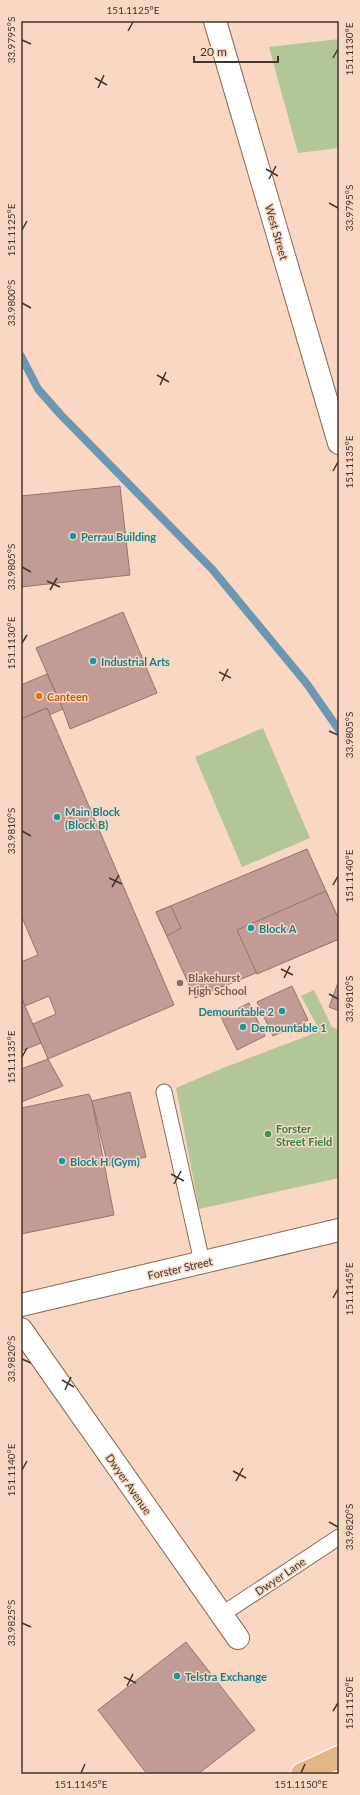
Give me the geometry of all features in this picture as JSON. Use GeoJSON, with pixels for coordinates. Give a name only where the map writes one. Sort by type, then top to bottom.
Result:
{"type":"FeatureCollection","features":[{"type":"Feature","properties":{"kind":"highway"},"geometry":{"type":"LineString","coordinates":[[302,1774],[339,1757]]}},
{"type":"Feature","properties":{"kind":"street","name":"West Street"},"geometry":{"type":"LineString","coordinates":[[215,21],[339,443]]}},
{"type":"Feature","properties":{"kind":"street","name":"Forster Street"},"geometry":{"type":"LineString","coordinates":[[21,1305],[339,1230]]}},
{"type":"Feature","properties":{"kind":"street","name":"Dwyer Avenue"},"geometry":{"type":"LineString","coordinates":[[21,1329],[238,1638]]}},
{"type":"Feature","properties":{"kind":"lane"},"geometry":{"type":"LineString","coordinates":[[164,1092],[202,1262]]}},
{"type":"Feature","properties":{"kind":"lane","name":"Dwyer Lane"},"geometry":{"type":"LineString","coordinates":[[221,1615],[339,1537]]}},
{"type":"Feature","properties":{"kind":"green space"},"geometry":{"type":"Polygon","coordinates":[[[339,39],[339,148],[298,153],[269,47],[339,39]]]}},
{"type":"Feature","properties":{"kind":"green space"},"geometry":{"type":"Polygon","coordinates":[[[263,728],[310,838],[242,867],[195,757],[263,728]]]}},
{"type":"Feature","properties":{"kind":"green space","name":"Forster Street Field"},"geometry":{"type":"Polygon","coordinates":[[[314,990],[332,1027],[339,1030],[339,1178],[199,1209],[176,1088],[223,1068],[320,1031],[301,996],[314,990]]]}},
{"type":"Feature","properties":{"kind":"building","name":"Perrau Building"},"geometry":{"type":"Polygon","coordinates":[[[120,486],[130,575],[21,587],[21,496],[120,486]]]}},
{"type":"Feature","properties":{"kind":"building","name":"Industrial Arts"},"geometry":{"type":"Polygon","coordinates":[[[123,612],[157,693],[70,729],[63,709],[36,648],[123,612]]]}},
{"type":"Feature","properties":{"kind":"building","name":"Canteen"},"geometry":{"type":"Polygon","coordinates":[[[47,674],[63,709],[49,715],[47,708],[21,719],[21,685],[47,674]]]}},
{"type":"Feature","properties":{"kind":"building","name":"Main Block (Block B)"},"geometry":{"type":"Polygon","coordinates":[[[47,708],[174,1005],[48,1059],[33,1024],[56,1014],[49,996],[25,1006],[21,997],[21,962],[38,955],[21,915],[21,719],[47,708]]]}},
{"type":"Feature","properties":{"kind":"building","name":"Block A"},"geometry":{"type":"Polygon","coordinates":[[[307,849],[339,920],[339,939],[195,998],[156,912],[307,849]]]}},
{"type":"Feature","properties":{"kind":"building"},"geometry":{"type":"Polygon","coordinates":[[[326,891],[339,920],[339,939],[257,974],[237,930],[326,891]]]}},
{"type":"Feature","properties":{"kind":"building"},"geometry":{"type":"Polygon","coordinates":[[[171,906],[181,928],[167,936],[156,912],[171,906]]]}},
{"type":"Feature","properties":{"kind":"building"},"geometry":{"type":"Polygon","coordinates":[[[339,980],[339,1011],[329,1007],[339,980]]]}},
{"type":"Feature","properties":{"kind":"building","name":"Demountable 2"},"geometry":{"type":"Polygon","coordinates":[[[292,986],[308,1020],[273,1036],[257,1002],[292,986]]]}},
{"type":"Feature","properties":{"kind":"building"},"geometry":{"type":"Polygon","coordinates":[[[21,997],[41,1043],[21,1051],[21,997]]]}},
{"type":"Feature","properties":{"kind":"building","name":"Demountable 1"},"geometry":{"type":"Polygon","coordinates":[[[249,1003],[265,1036],[237,1050],[221,1017],[249,1003]]]}},
{"type":"Feature","properties":{"kind":"building"},"geometry":{"type":"Polygon","coordinates":[[[48,1059],[63,1086],[21,1102],[21,1069],[48,1059]]]}},
{"type":"Feature","properties":{"kind":"building"},"geometry":{"type":"Polygon","coordinates":[[[130,1092],[146,1157],[108,1166],[92,1101],[130,1092]]]}},
{"type":"Feature","properties":{"kind":"building","name":"Block H (Gym)"},"geometry":{"type":"Polygon","coordinates":[[[89,1094],[92,1101],[114,1215],[21,1234],[21,1108],[89,1094]]]}},
{"type":"Feature","properties":{"kind":"building","name":"Telstra Exchange"},"geometry":{"type":"Polygon","coordinates":[[[186,1642],[255,1730],[198,1774],[147,1774],[98,1710],[186,1642]]]}},
{"type":"Feature","properties":{"kind":"waterway"},"geometry":{"type":"LineString","coordinates":[[21,356],[38,389],[60,414],[212,569],[307,684],[339,730]]}},
{"type":"Feature","properties":{"kind":"place","name":"Perrau Building"},"geometry":{"type":"Point","coordinates":[73,536]}},
{"type":"Feature","properties":{"kind":"place","name":"Industrial Arts"},"geometry":{"type":"Point","coordinates":[93,661]}},
{"type":"Feature","properties":{"kind":"place","name":"Canteen"},"geometry":{"type":"Point","coordinates":[39,696]}},
{"type":"Feature","properties":{"kind":"place","name":"Main Block (Block B)"},"geometry":{"type":"Point","coordinates":[57,817]}},
{"type":"Feature","properties":{"kind":"place","name":"Block A"},"geometry":{"type":"Point","coordinates":[251,928]}},
{"type":"Feature","properties":{"kind":"place","name":"Blakehurst High School"},"geometry":{"type":"Point","coordinates":[180,983]}},
{"type":"Feature","properties":{"kind":"place","name":"Demountable 2"},"geometry":{"type":"Point","coordinates":[282,1011]}},
{"type":"Feature","properties":{"kind":"place","name":"Demountable 1"},"geometry":{"type":"Point","coordinates":[243,1027]}},
{"type":"Feature","properties":{"kind":"place","name":"Forster Street Field"},"geometry":{"type":"Point","coordinates":[268,1134]}},
{"type":"Feature","properties":{"kind":"place","name":"Block H (Gym)"},"geometry":{"type":"Point","coordinates":[62,1161]}},
{"type":"Feature","properties":{"kind":"place","name":"Telstra Exchange"},"geometry":{"type":"Point","coordinates":[177,1676]}}]}
